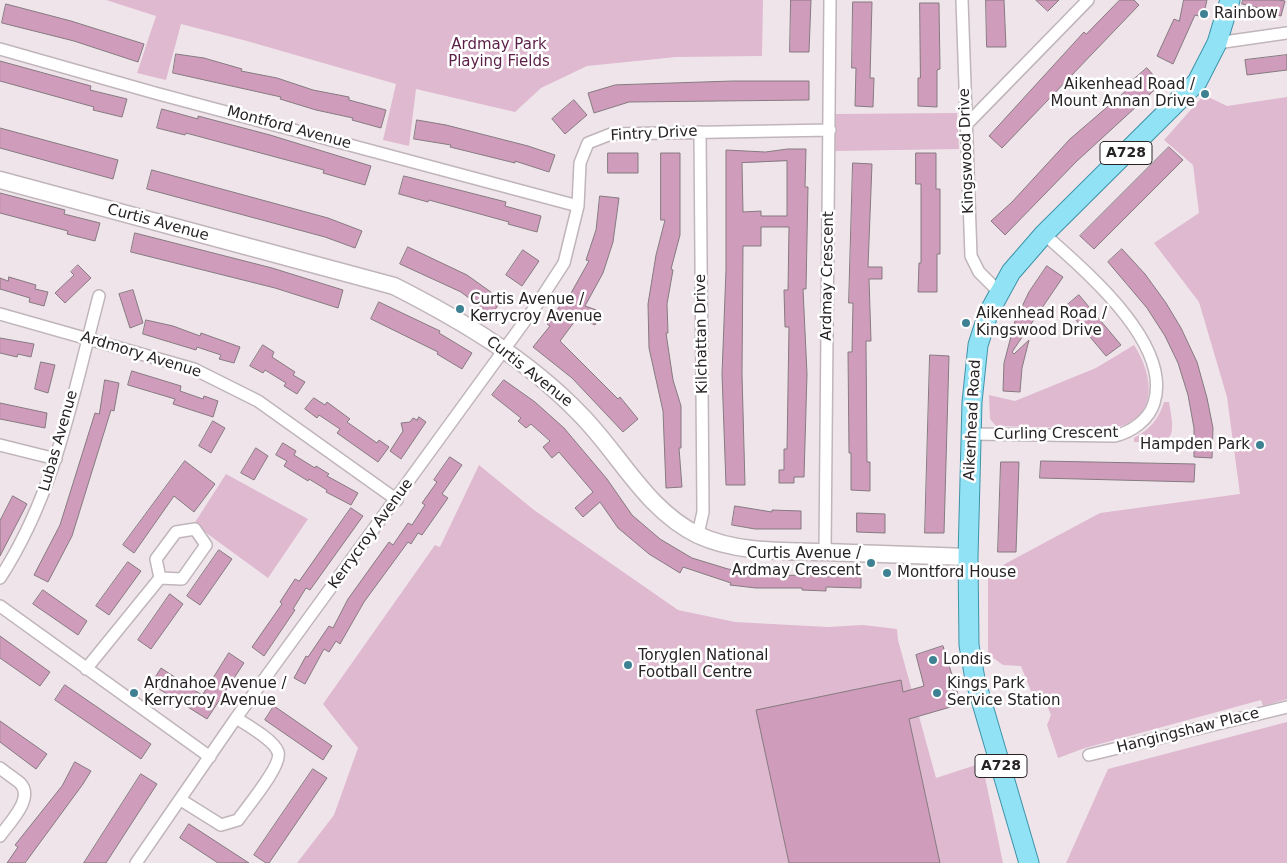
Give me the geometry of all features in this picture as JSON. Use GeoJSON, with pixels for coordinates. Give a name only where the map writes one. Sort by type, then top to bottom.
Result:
{"type":"FeatureCollection","features":[{"type":"Feature","properties":{"kind":"main road","name":"Aikenhead Road"},"geometry":{"type":"LineString","coordinates":[[1029,863],[971,663],[968,628],[968,558],[972,434],[975,362],[983,327],[998,291],[1011,272],[1044,234],[1197,82],[1218,42],[1230,0]]}},
{"type":"Feature","properties":{"kind":"street","name":"Ardmay Crescent"},"geometry":{"type":"LineString","coordinates":[[825,552],[830,0]]}},
{"type":"Feature","properties":{"kind":"street","name":"Kingswood Drive"},"geometry":{"type":"LineString","coordinates":[[962,0],[971,256],[979,272],[998,291]]}},
{"type":"Feature","properties":{"kind":"street"},"geometry":{"type":"LineString","coordinates":[[966,125],[1088,0]]}},
{"type":"Feature","properties":{"kind":"street"},"geometry":{"type":"LineString","coordinates":[[1218,42],[1287,33]]}},
{"type":"Feature","properties":{"kind":"street","name":"Montford Avenue"},"geometry":{"type":"LineString","coordinates":[[0,49],[164,96],[578,206]]}},
{"type":"Feature","properties":{"kind":"street","name":"Fintry Drive"},"geometry":{"type":"LineString","coordinates":[[504,349],[538,303],[564,263],[578,206],[580,163],[588,143],[611,134],[830,130]]}},
{"type":"Feature","properties":{"kind":"street","name":"Kilchattan Drive"},"geometry":{"type":"LineString","coordinates":[[698,534],[704,512],[700,132]]}},
{"type":"Feature","properties":{"kind":"street","name":"Curtis Avenue"},"geometry":{"type":"LineString","coordinates":[[0,180],[356,274],[394,286],[437,308],[504,349],[581,414],[657,506],[677,522],[698,534],[747,550],[968,558]]}},
{"type":"Feature","properties":{"kind":"street","name":"Curling Crescent"},"geometry":{"type":"LineString","coordinates":[[972,434],[1115,436],[1132,429],[1141,422],[1153,407],[1157,390],[1154,371],[1147,349],[1131,322],[1086,272],[1044,234]]}},
{"type":"Feature","properties":{"kind":"street","name":"Lubas Avenue"},"geometry":{"type":"LineString","coordinates":[[0,578],[28,533],[56,459],[99,296]]}},
{"type":"Feature","properties":{"kind":"street","name":"Ardmory Avenue"},"geometry":{"type":"LineString","coordinates":[[0,314],[194,369],[258,401],[397,500]]}},
{"type":"Feature","properties":{"kind":"street","name":"Kerrycroy Avenue"},"geometry":{"type":"LineString","coordinates":[[136,863],[236,718],[397,500],[504,349]]}},
{"type":"Feature","properties":{"kind":"street"},"geometry":{"type":"LineString","coordinates":[[0,445],[56,459]]}},
{"type":"Feature","properties":{"kind":"street"},"geometry":{"type":"LineString","coordinates":[[195,529],[206,545],[182,579],[160,578],[156,559],[176,532],[195,529]]}},
{"type":"Feature","properties":{"kind":"street"},"geometry":{"type":"LineString","coordinates":[[86,669],[160,578]]}},
{"type":"Feature","properties":{"kind":"street"},"geometry":{"type":"LineString","coordinates":[[0,606],[210,757]]}},
{"type":"Feature","properties":{"kind":"street","name":"Hangingshaw Place"},"geometry":{"type":"LineString","coordinates":[[1089,756],[1241,716],[1287,707]]}},
{"type":"Feature","properties":{"kind":"street"},"geometry":{"type":"LineString","coordinates":[[181,800],[221,825],[232,823],[238,820],[274,768],[279,757],[273,744],[236,718]]}},
{"type":"Feature","properties":{"kind":"street"},"geometry":{"type":"LineString","coordinates":[[0,768],[21,784],[25,797],[0,836]]}},
{"type":"Feature","properties":{"kind":"green space","name":"Ardmay Park Playing Fields"},"geometry":{"type":"Polygon","coordinates":[[[106,0],[763,0],[762,56],[676,57],[587,66],[541,88],[515,112],[416,89],[409,146],[383,140],[396,84],[247,41],[181,24],[166,80],[137,73],[156,16],[106,0]]]}},
{"type":"Feature","properties":{"kind":"green space","name":"Hampden Park"},"geometry":{"type":"Polygon","coordinates":[[[1204,95],[1227,106],[1287,97],[1287,699],[1263,706],[1261,700],[1085,748],[1058,758],[1047,725],[1051,715],[1046,703],[1037,706],[1021,666],[1003,665],[988,654],[988,573],[1100,513],[1240,494],[1227,397],[1199,302],[1154,243],[1199,213],[1193,165],[1164,140],[1204,95]]]}},
{"type":"Feature","properties":{"kind":"green space"},"geometry":{"type":"Polygon","coordinates":[[[957,113],[959,149],[835,151],[834,114],[957,113]]]}},
{"type":"Feature","properties":{"kind":"green space"},"geometry":{"type":"Polygon","coordinates":[[[1134,345],[1146,371],[1149,384],[1148,396],[1145,408],[1137,417],[1126,424],[1110,429],[996,426],[990,419],[989,395],[1015,401],[1096,368],[1134,345]]]}},
{"type":"Feature","properties":{"kind":"green space"},"geometry":{"type":"Polygon","coordinates":[[[1164,402],[1169,402],[1171,415],[1172,432],[1169,437],[1157,441],[1134,442],[1134,438],[1149,428],[1156,419],[1164,402]]]}},
{"type":"Feature","properties":{"kind":"green space","name":"Toryglen National Football Centre"},"geometry":{"type":"Polygon","coordinates":[[[479,465],[534,510],[678,610],[735,622],[828,627],[863,625],[897,629],[898,640],[936,778],[982,763],[1003,863],[297,863],[334,815],[358,748],[323,704],[435,545],[440,547],[479,465]]]}},
{"type":"Feature","properties":{"kind":"green space"},"geometry":{"type":"Polygon","coordinates":[[[226,474],[308,519],[268,578],[194,524],[226,474]]]}},
{"type":"Feature","properties":{"kind":"green space"},"geometry":{"type":"Polygon","coordinates":[[[1287,722],[1287,863],[1066,863],[1108,769],[1287,722]]]}},
{"type":"Feature","properties":{"kind":"building"},"geometry":{"type":"Polygon","coordinates":[[[791,0],[811,0],[809,52],[790,52],[791,0]]]}},
{"type":"Feature","properties":{"kind":"building"},"geometry":{"type":"Polygon","coordinates":[[[986,0],[1004,0],[1006,47],[987,47],[986,0]]]}},
{"type":"Feature","properties":{"kind":"building"},"geometry":{"type":"Polygon","coordinates":[[[1036,0],[1059,0],[1048,11],[1036,0]]]}},
{"type":"Feature","properties":{"kind":"building"},"geometry":{"type":"Polygon","coordinates":[[[1120,0],[1134,0],[1139,5],[1002,148],[989,136],[1084,32],[1086,34],[1120,0]]]}},
{"type":"Feature","properties":{"kind":"building"},"geometry":{"type":"Polygon","coordinates":[[[1184,0],[1207,0],[1203,17],[1195,15],[1173,64],[1157,56],[1174,19],[1179,21],[1184,0]]]}},
{"type":"Feature","properties":{"kind":"building"},"geometry":{"type":"Polygon","coordinates":[[[1243,0],[1285,1],[1281,16],[1272,14],[1272,11],[1242,4],[1243,0]]]}},
{"type":"Feature","properties":{"kind":"building"},"geometry":{"type":"Polygon","coordinates":[[[853,2],[872,2],[870,78],[874,78],[873,107],[855,106],[856,68],[852,68],[853,2]]]}},
{"type":"Feature","properties":{"kind":"building"},"geometry":{"type":"Polygon","coordinates":[[[920,3],[939,3],[940,69],[937,70],[937,107],[918,106],[920,3]]]}},
{"type":"Feature","properties":{"kind":"building"},"geometry":{"type":"Polygon","coordinates":[[[6,4],[71,21],[144,44],[138,62],[74,41],[2,23],[6,4]]]}},
{"type":"Feature","properties":{"kind":"building"},"geometry":{"type":"Polygon","coordinates":[[[176,54],[204,58],[242,69],[241,71],[277,78],[313,90],[349,97],[349,100],[386,110],[381,128],[352,120],[353,118],[316,110],[280,99],[281,97],[173,73],[176,54]]]}},
{"type":"Feature","properties":{"kind":"building"},"geometry":{"type":"Polygon","coordinates":[[[1287,55],[1287,70],[1247,75],[1245,60],[1287,55]]]}},
{"type":"Feature","properties":{"kind":"building"},"geometry":{"type":"Polygon","coordinates":[[[0,61],[91,86],[90,90],[127,99],[122,117],[93,110],[94,107],[0,81],[0,61]]]}},
{"type":"Feature","properties":{"kind":"building"},"geometry":{"type":"Polygon","coordinates":[[[1147,68],[1161,84],[1077,161],[1005,235],[991,221],[1012,202],[1070,139],[1127,90],[1125,87],[1147,68]]]}},
{"type":"Feature","properties":{"kind":"building"},"geometry":{"type":"Polygon","coordinates":[[[733,81],[809,81],[809,100],[629,102],[594,113],[588,93],[615,85],[733,81]]]}},
{"type":"Feature","properties":{"kind":"building"},"geometry":{"type":"Polygon","coordinates":[[[574,100],[587,115],[565,134],[552,119],[574,100]]]}},
{"type":"Feature","properties":{"kind":"building"},"geometry":{"type":"Polygon","coordinates":[[[162,109],[198,119],[198,116],[270,135],[371,166],[365,185],[323,173],[324,170],[186,133],[185,135],[157,128],[162,109]]]}},
{"type":"Feature","properties":{"kind":"building"},"geometry":{"type":"Polygon","coordinates":[[[417,120],[446,125],[528,146],[555,155],[549,172],[515,161],[515,163],[450,147],[451,145],[414,139],[417,120]]]}},
{"type":"Feature","properties":{"kind":"building"},"geometry":{"type":"Polygon","coordinates":[[[0,128],[118,160],[113,179],[0,148],[0,128]]]}},
{"type":"Feature","properties":{"kind":"building"},"geometry":{"type":"Polygon","coordinates":[[[1169,147],[1183,160],[1094,249],[1080,236],[1169,147]]]}},
{"type":"Feature","properties":{"kind":"building"},"geometry":{"type":"Polygon","coordinates":[[[806,149],[805,187],[808,187],[806,289],[803,289],[807,374],[804,477],[794,477],[794,483],[779,483],[779,470],[784,470],[784,449],[787,449],[789,327],[785,327],[784,290],[788,290],[789,227],[761,227],[761,246],[743,246],[742,374],[745,485],[726,485],[722,374],[726,270],[726,150],[765,152],[806,149]],[[787,161],[742,163],[743,212],[761,211],[761,216],[787,216],[787,161]]]}},
{"type":"Feature","properties":{"kind":"building"},"geometry":{"type":"Polygon","coordinates":[[[608,153],[638,153],[638,173],[608,173],[608,153]]]}},
{"type":"Feature","properties":{"kind":"building"},"geometry":{"type":"Polygon","coordinates":[[[661,153],[680,153],[680,235],[671,269],[673,270],[667,304],[668,333],[666,333],[673,380],[681,406],[681,448],[679,448],[682,487],[666,488],[663,411],[649,348],[648,304],[656,255],[665,220],[661,220],[661,153]]]}},
{"type":"Feature","properties":{"kind":"building"},"geometry":{"type":"Polygon","coordinates":[[[916,153],[936,153],[936,189],[940,189],[940,254],[937,254],[937,292],[918,292],[919,263],[921,263],[921,184],[916,184],[916,153]]]}},
{"type":"Feature","properties":{"kind":"building"},"geometry":{"type":"Polygon","coordinates":[[[853,163],[872,164],[868,267],[882,267],[882,279],[869,279],[871,341],[866,341],[867,462],[870,462],[870,491],[851,490],[851,453],[849,453],[848,352],[852,352],[853,303],[849,303],[853,163]]]}},
{"type":"Feature","properties":{"kind":"building"},"geometry":{"type":"Polygon","coordinates":[[[152,170],[328,218],[362,231],[355,248],[325,237],[147,189],[152,170]]]}},
{"type":"Feature","properties":{"kind":"building"},"geometry":{"type":"Polygon","coordinates":[[[404,176],[506,202],[505,206],[541,216],[537,232],[508,224],[509,222],[429,200],[428,202],[399,194],[404,176]]]}},
{"type":"Feature","properties":{"kind":"building"},"geometry":{"type":"Polygon","coordinates":[[[0,193],[65,210],[64,214],[100,223],[95,241],[67,234],[68,231],[0,213],[0,193]]]}},
{"type":"Feature","properties":{"kind":"building"},"geometry":{"type":"Polygon","coordinates":[[[600,196],[619,198],[613,242],[603,273],[585,306],[602,312],[595,325],[578,317],[560,341],[618,399],[620,397],[638,419],[623,432],[572,378],[533,347],[550,326],[547,324],[564,300],[566,302],[589,261],[586,260],[596,230],[600,196]]]}},
{"type":"Feature","properties":{"kind":"building"},"geometry":{"type":"Polygon","coordinates":[[[135,233],[272,268],[343,290],[338,308],[275,288],[131,252],[135,233]]]}},
{"type":"Feature","properties":{"kind":"building"},"geometry":{"type":"Polygon","coordinates":[[[408,247],[467,275],[502,300],[491,315],[461,292],[400,264],[408,247]]]}},
{"type":"Feature","properties":{"kind":"building"},"geometry":{"type":"Polygon","coordinates":[[[1122,249],[1145,274],[1166,303],[1181,328],[1197,362],[1213,428],[1212,458],[1194,457],[1194,428],[1188,395],[1178,363],[1165,336],[1147,308],[1108,262],[1122,249]]]}},
{"type":"Feature","properties":{"kind":"building"},"geometry":{"type":"Polygon","coordinates":[[[523,250],[539,261],[522,286],[506,275],[523,250]]]}},
{"type":"Feature","properties":{"kind":"building"},"geometry":{"type":"Polygon","coordinates":[[[78,265],[91,278],[65,303],[55,293],[74,275],[71,272],[78,265]]]}},
{"type":"Feature","properties":{"kind":"building"},"geometry":{"type":"Polygon","coordinates":[[[1047,266],[1063,277],[1012,352],[1014,354],[1029,340],[1022,368],[1020,392],[1003,391],[1004,363],[1015,321],[1029,292],[1047,266]]]}},
{"type":"Feature","properties":{"kind":"building"},"geometry":{"type":"Polygon","coordinates":[[[9,277],[36,285],[35,289],[48,292],[44,306],[29,302],[30,298],[0,289],[0,278],[8,281],[9,277]]]}},
{"type":"Feature","properties":{"kind":"building"},"geometry":{"type":"Polygon","coordinates":[[[133,290],[143,323],[130,328],[119,294],[133,290]]]}},
{"type":"Feature","properties":{"kind":"building"},"geometry":{"type":"Polygon","coordinates":[[[1079,295],[1121,345],[1106,356],[1065,307],[1079,295]]]}},
{"type":"Feature","properties":{"kind":"building"},"geometry":{"type":"Polygon","coordinates":[[[379,302],[440,331],[439,333],[472,353],[462,369],[437,354],[438,352],[371,319],[379,302]]]}},
{"type":"Feature","properties":{"kind":"building"},"geometry":{"type":"Polygon","coordinates":[[[146,320],[173,326],[200,336],[201,333],[240,347],[234,363],[219,359],[221,355],[197,347],[196,350],[143,334],[146,320]]]}},
{"type":"Feature","properties":{"kind":"building"},"geometry":{"type":"Polygon","coordinates":[[[0,338],[34,344],[31,357],[18,354],[17,357],[0,353],[0,338]]]}},
{"type":"Feature","properties":{"kind":"building"},"geometry":{"type":"Polygon","coordinates":[[[263,345],[274,352],[272,357],[295,372],[293,375],[305,382],[297,394],[284,386],[286,383],[265,370],[263,373],[250,366],[263,345]]]}},
{"type":"Feature","properties":{"kind":"building"},"geometry":{"type":"Polygon","coordinates":[[[930,355],[949,356],[944,533],[925,533],[930,355]]]}},
{"type":"Feature","properties":{"kind":"building"},"geometry":{"type":"Polygon","coordinates":[[[41,362],[55,365],[48,393],[35,389],[41,362]]]}},
{"type":"Feature","properties":{"kind":"building"},"geometry":{"type":"Polygon","coordinates":[[[132,371],[181,386],[180,391],[203,399],[204,396],[218,401],[213,417],[173,404],[175,399],[128,385],[132,371]]]}},
{"type":"Feature","properties":{"kind":"building"},"geometry":{"type":"Polygon","coordinates":[[[105,380],[119,383],[114,411],[111,410],[72,536],[48,582],[34,575],[60,525],[95,413],[99,414],[105,380]]]}},
{"type":"Feature","properties":{"kind":"building"},"geometry":{"type":"Polygon","coordinates":[[[504,380],[535,402],[564,428],[607,479],[632,515],[660,539],[692,558],[728,569],[768,575],[861,576],[861,588],[826,587],[826,591],[802,590],[802,588],[756,588],[730,585],[731,583],[683,567],[680,573],[649,554],[618,528],[600,502],[583,517],[575,508],[593,492],[559,452],[552,458],[543,447],[550,441],[531,424],[526,428],[518,421],[521,418],[492,395],[504,380]]]}},
{"type":"Feature","properties":{"kind":"building"},"geometry":{"type":"Polygon","coordinates":[[[314,398],[325,405],[327,402],[350,419],[347,422],[377,443],[379,440],[389,447],[378,462],[337,433],[340,429],[319,415],[317,418],[305,409],[314,398]]]}},
{"type":"Feature","properties":{"kind":"building"},"geometry":{"type":"Polygon","coordinates":[[[0,403],[47,413],[45,428],[0,419],[0,403]]]}},
{"type":"Feature","properties":{"kind":"building"},"geometry":{"type":"Polygon","coordinates":[[[419,417],[426,422],[401,459],[390,451],[403,431],[401,423],[410,422],[413,418],[417,420],[419,417]]]}},
{"type":"Feature","properties":{"kind":"building"},"geometry":{"type":"Polygon","coordinates":[[[213,421],[225,428],[211,453],[199,446],[213,421]]]}},
{"type":"Feature","properties":{"kind":"building"},"geometry":{"type":"Polygon","coordinates":[[[283,443],[296,451],[294,455],[315,468],[316,466],[329,474],[327,476],[358,493],[351,505],[284,466],[287,461],[276,455],[283,443]]]}},
{"type":"Feature","properties":{"kind":"building"},"geometry":{"type":"Polygon","coordinates":[[[256,448],[268,456],[254,480],[241,473],[256,448]]]}},
{"type":"Feature","properties":{"kind":"building"},"geometry":{"type":"Polygon","coordinates":[[[450,457],[462,465],[442,494],[448,498],[422,535],[418,533],[411,544],[408,542],[364,602],[340,644],[336,641],[329,652],[324,649],[305,684],[294,678],[306,656],[308,657],[329,626],[333,628],[348,599],[389,542],[393,545],[408,523],[412,525],[425,505],[422,503],[437,482],[434,480],[450,457]]]}},
{"type":"Feature","properties":{"kind":"building"},"geometry":{"type":"Polygon","coordinates":[[[185,461],[215,484],[194,512],[174,496],[134,553],[123,545],[185,461]]]}},
{"type":"Feature","properties":{"kind":"building"},"geometry":{"type":"Polygon","coordinates":[[[1041,461],[1195,464],[1194,482],[1040,478],[1041,461]]]}},
{"type":"Feature","properties":{"kind":"building"},"geometry":{"type":"Polygon","coordinates":[[[1001,462],[1019,462],[1016,552],[998,552],[1001,462]]]}},
{"type":"Feature","properties":{"kind":"building"},"geometry":{"type":"Polygon","coordinates":[[[13,496],[27,504],[0,556],[0,521],[13,496]]]}},
{"type":"Feature","properties":{"kind":"building"},"geometry":{"type":"Polygon","coordinates":[[[735,506],[772,512],[772,510],[801,511],[801,529],[755,529],[732,525],[735,506]]]}},
{"type":"Feature","properties":{"kind":"building"},"geometry":{"type":"Polygon","coordinates":[[[351,508],[363,516],[310,590],[306,588],[293,609],[295,610],[264,656],[252,647],[282,604],[280,602],[295,579],[299,581],[351,508]]]}},
{"type":"Feature","properties":{"kind":"building"},"geometry":{"type":"Polygon","coordinates":[[[857,513],[885,514],[885,533],[857,532],[857,513]]]}},
{"type":"Feature","properties":{"kind":"building"},"geometry":{"type":"Polygon","coordinates":[[[219,550],[232,559],[200,605],[187,596],[219,550]]]}},
{"type":"Feature","properties":{"kind":"building"},"geometry":{"type":"Polygon","coordinates":[[[128,562],[141,571],[109,615],[96,606],[128,562]]]}},
{"type":"Feature","properties":{"kind":"building"},"geometry":{"type":"Polygon","coordinates":[[[43,590],[87,621],[78,635],[33,604],[43,590]]]}},
{"type":"Feature","properties":{"kind":"building"},"geometry":{"type":"Polygon","coordinates":[[[170,594],[183,604],[151,649],[138,640],[170,594]]]}},
{"type":"Feature","properties":{"kind":"building"},"geometry":{"type":"Polygon","coordinates":[[[0,636],[50,672],[40,686],[0,658],[0,636]]]}},
{"type":"Feature","properties":{"kind":"building","name":"Toryglen National Football Centre"},"geometry":{"type":"Polygon","coordinates":[[[943,646],[961,704],[909,719],[940,863],[789,863],[756,710],[901,680],[903,692],[924,686],[916,655],[943,646]]]}},
{"type":"Feature","properties":{"kind":"building"},"geometry":{"type":"Polygon","coordinates":[[[229,653],[244,663],[207,719],[151,684],[161,668],[202,695],[229,653]]]}},
{"type":"Feature","properties":{"kind":"building"},"geometry":{"type":"Polygon","coordinates":[[[65,685],[151,744],[141,759],[55,700],[65,685]]]}},
{"type":"Feature","properties":{"kind":"building"},"geometry":{"type":"Polygon","coordinates":[[[274,706],[332,746],[323,760],[265,720],[274,706]]]}},
{"type":"Feature","properties":{"kind":"building"},"geometry":{"type":"Polygon","coordinates":[[[0,721],[47,754],[36,769],[0,742],[0,721]]]}},
{"type":"Feature","properties":{"kind":"building"},"geometry":{"type":"Polygon","coordinates":[[[75,762],[91,771],[83,784],[25,863],[7,863],[18,847],[15,845],[62,786],[75,762]]]}},
{"type":"Feature","properties":{"kind":"building"},"geometry":{"type":"Polygon","coordinates":[[[313,769],[327,778],[269,863],[266,863],[254,855],[313,769]]]}},
{"type":"Feature","properties":{"kind":"building"},"geometry":{"type":"Polygon","coordinates":[[[141,774],[157,784],[106,863],[84,863],[141,774]]]}},
{"type":"Feature","properties":{"kind":"building"},"geometry":{"type":"Polygon","coordinates":[[[189,824],[249,863],[218,863],[180,838],[189,824]]]}},
{"type":"Feature","properties":{"kind":"place","name":"Rainbow"},"geometry":{"type":"Point","coordinates":[1204,14]}},
{"type":"Feature","properties":{"kind":"place","name":"Aikenhead Road / Mount Annan Drive"},"geometry":{"type":"Point","coordinates":[1205,94]}},
{"type":"Feature","properties":{"kind":"place","name":"Curtis Avenue / Kerrycroy Avenue"},"geometry":{"type":"Point","coordinates":[460,309]}},
{"type":"Feature","properties":{"kind":"place","name":"Aikenhead Road / Kingswood Drive"},"geometry":{"type":"Point","coordinates":[966,323]}},
{"type":"Feature","properties":{"kind":"place","name":"Hampden Park"},"geometry":{"type":"Point","coordinates":[1260,445]}},
{"type":"Feature","properties":{"kind":"place","name":"Curtis Avenue / Ardmay Crescent"},"geometry":{"type":"Point","coordinates":[871,563]}},
{"type":"Feature","properties":{"kind":"place","name":"Montford House"},"geometry":{"type":"Point","coordinates":[887,573]}},
{"type":"Feature","properties":{"kind":"place","name":"Londis"},"geometry":{"type":"Point","coordinates":[933,660]}},
{"type":"Feature","properties":{"kind":"place","name":"Toryglen National Football Centre"},"geometry":{"type":"Point","coordinates":[628,665]}},
{"type":"Feature","properties":{"kind":"place","name":"Ardnahoe Avenue / Kerrycroy Avenue"},"geometry":{"type":"Point","coordinates":[134,693]}},
{"type":"Feature","properties":{"kind":"place","name":"Kings Park Service Station"},"geometry":{"type":"Point","coordinates":[937,693]}}]}
